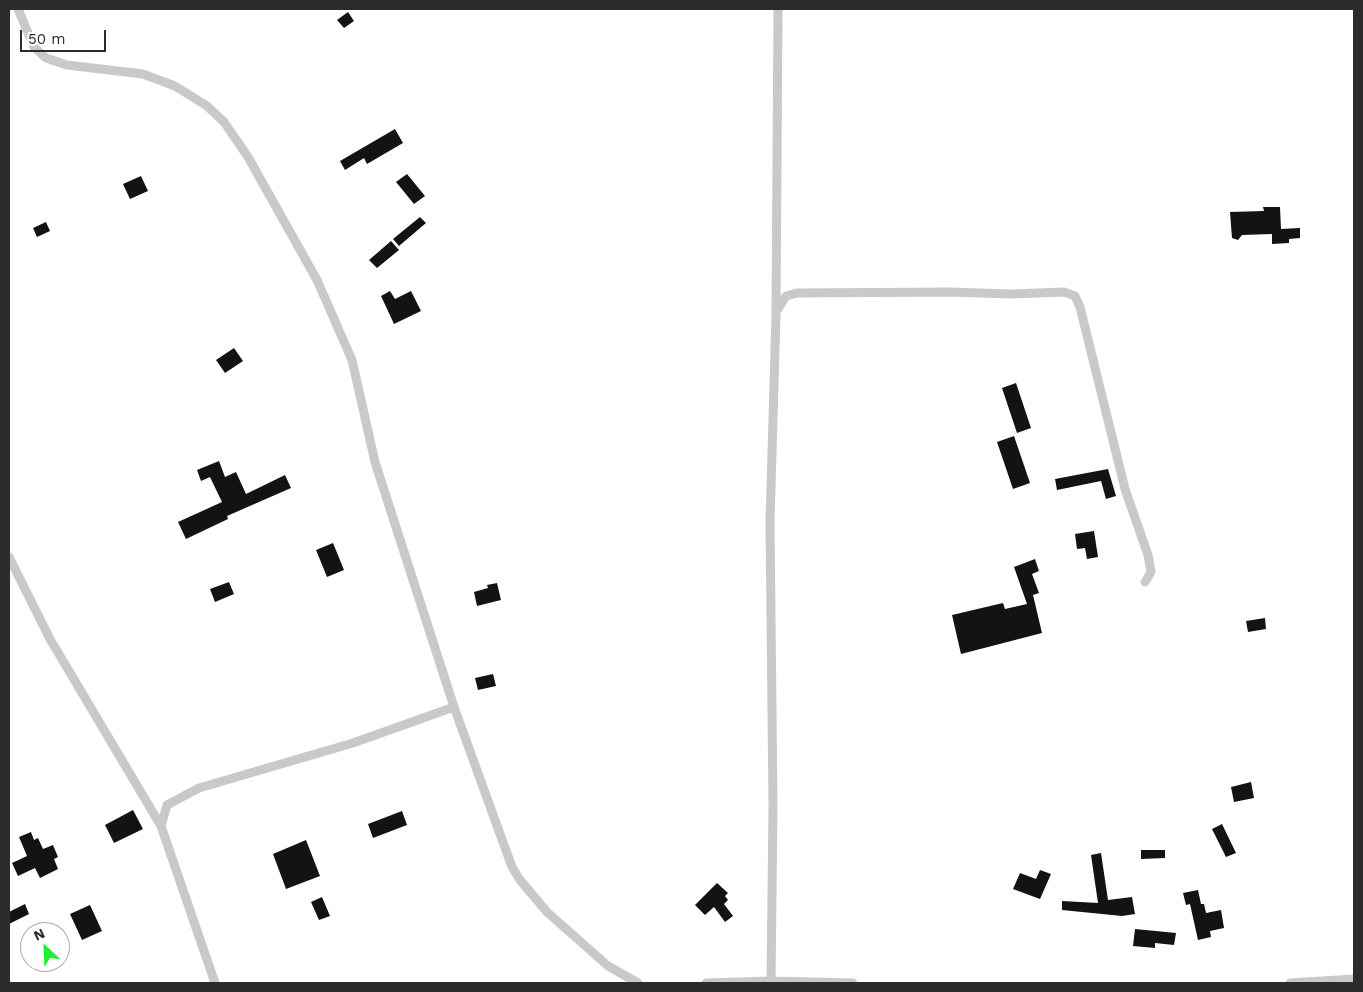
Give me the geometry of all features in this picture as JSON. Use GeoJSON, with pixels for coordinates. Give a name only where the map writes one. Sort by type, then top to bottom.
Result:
{"type":"FeatureCollection","features":[{"type":"Feature","properties":{"kind":"street"},"geometry":{"type":"LineString","coordinates":[[18,9],[34,46],[46,58],[67,65],[143,74],[176,86],[207,106],[224,122],[248,157],[317,280],[352,360],[375,462],[454,707],[506,854],[520,880],[547,912],[608,966],[638,983]]}},
{"type":"Feature","properties":{"kind":"street"},"geometry":{"type":"LineString","coordinates":[[771,982],[773,806],[770,522],[776,315],[778,9]]}},
{"type":"Feature","properties":{"kind":"street"},"geometry":{"type":"LineString","coordinates":[[776,315],[783,300],[791,294],[797,293],[950,292],[1011,294],[1064,292],[1075,296],[1080,307],[1125,489],[1148,555],[1151,572],[1146,582]]}},
{"type":"Feature","properties":{"kind":"street"},"geometry":{"type":"LineString","coordinates":[[9,557],[50,639],[161,826],[215,983]]}},
{"type":"Feature","properties":{"kind":"street"},"geometry":{"type":"LineString","coordinates":[[161,826],[168,805],[199,788],[354,743],[454,707]]}},
{"type":"Feature","properties":{"kind":"street"},"geometry":{"type":"LineString","coordinates":[[1290,983],[1354,979]]}},
{"type":"Feature","properties":{"kind":"street"},"geometry":{"type":"LineString","coordinates":[[706,983],[853,983]]}},
{"type":"Feature","properties":{"kind":"building"},"geometry":{"type":"Polygon","coordinates":[[[348,12],[354,21],[344,28],[337,20],[348,12]]]}},
{"type":"Feature","properties":{"kind":"building"},"geometry":{"type":"Polygon","coordinates":[[[395,129],[403,143],[367,164],[364,158],[345,170],[340,161],[395,129]]]}},
{"type":"Feature","properties":{"kind":"building"},"geometry":{"type":"Polygon","coordinates":[[[407,174],[425,196],[414,204],[396,182],[407,174]]]}},
{"type":"Feature","properties":{"kind":"building"},"geometry":{"type":"Polygon","coordinates":[[[141,176],[148,191],[130,199],[123,184],[141,176]]]}},
{"type":"Feature","properties":{"kind":"building"},"geometry":{"type":"Polygon","coordinates":[[[1263,207],[1280,207],[1281,229],[1300,228],[1300,238],[1289,239],[1289,243],[1272,244],[1272,234],[1242,235],[1238,240],[1232,238],[1230,212],[1264,211],[1263,207]]]}},
{"type":"Feature","properties":{"kind":"building"},"geometry":{"type":"Polygon","coordinates":[[[420,217],[426,223],[399,246],[393,239],[420,217]]]}},
{"type":"Feature","properties":{"kind":"building"},"geometry":{"type":"Polygon","coordinates":[[[46,222],[50,231],[37,237],[33,228],[46,222]]]}},
{"type":"Feature","properties":{"kind":"building"},"geometry":{"type":"Polygon","coordinates":[[[391,241],[399,250],[377,268],[369,260],[391,241]]]}},
{"type":"Feature","properties":{"kind":"building"},"geometry":{"type":"Polygon","coordinates":[[[390,291],[395,299],[411,291],[421,311],[394,324],[381,296],[390,291]]]}},
{"type":"Feature","properties":{"kind":"building"},"geometry":{"type":"Polygon","coordinates":[[[234,348],[243,361],[225,373],[216,360],[234,348]]]}},
{"type":"Feature","properties":{"kind":"building"},"geometry":{"type":"Polygon","coordinates":[[[1016,383],[1031,428],[1017,433],[1002,388],[1016,383]]]}},
{"type":"Feature","properties":{"kind":"building"},"geometry":{"type":"Polygon","coordinates":[[[1014,436],[1030,483],[1013,489],[997,442],[1014,436]]]}},
{"type":"Feature","properties":{"kind":"building"},"geometry":{"type":"Polygon","coordinates":[[[219,461],[225,477],[236,472],[246,494],[285,475],[291,488],[227,516],[228,519],[186,539],[178,522],[222,502],[210,477],[201,481],[197,470],[219,461]]]}},
{"type":"Feature","properties":{"kind":"building"},"geometry":{"type":"Polygon","coordinates":[[[1108,469],[1116,496],[1106,499],[1101,481],[1057,490],[1055,479],[1108,469]]]}},
{"type":"Feature","properties":{"kind":"building"},"geometry":{"type":"Polygon","coordinates":[[[1094,531],[1098,557],[1087,559],[1085,548],[1077,549],[1075,534],[1094,531]]]}},
{"type":"Feature","properties":{"kind":"building"},"geometry":{"type":"Polygon","coordinates":[[[333,543],[344,570],[327,577],[316,550],[333,543]]]}},
{"type":"Feature","properties":{"kind":"building"},"geometry":{"type":"Polygon","coordinates":[[[1035,559],[1039,571],[1032,574],[1039,593],[1033,595],[1042,633],[961,654],[952,615],[1003,603],[1005,609],[1027,604],[1014,567],[1035,559]]]}},
{"type":"Feature","properties":{"kind":"building"},"geometry":{"type":"Polygon","coordinates":[[[229,582],[234,594],[215,602],[210,589],[229,582]]]}},
{"type":"Feature","properties":{"kind":"building"},"geometry":{"type":"Polygon","coordinates":[[[497,583],[501,600],[477,606],[474,592],[488,588],[487,585],[497,583]]]}},
{"type":"Feature","properties":{"kind":"building"},"geometry":{"type":"Polygon","coordinates":[[[1265,618],[1266,629],[1248,632],[1246,621],[1265,618]]]}},
{"type":"Feature","properties":{"kind":"building"},"geometry":{"type":"Polygon","coordinates":[[[493,674],[496,686],[478,690],[475,678],[493,674]]]}},
{"type":"Feature","properties":{"kind":"building"},"geometry":{"type":"Polygon","coordinates":[[[1251,782],[1254,798],[1234,802],[1231,787],[1251,782]]]}},
{"type":"Feature","properties":{"kind":"building"},"geometry":{"type":"Polygon","coordinates":[[[133,810],[143,829],[114,843],[105,825],[133,810]]]}},
{"type":"Feature","properties":{"kind":"building"},"geometry":{"type":"Polygon","coordinates":[[[402,811],[407,825],[373,838],[368,824],[402,811]]]}},
{"type":"Feature","properties":{"kind":"building"},"geometry":{"type":"Polygon","coordinates":[[[1222,824],[1236,853],[1226,857],[1212,829],[1222,824]]]}},
{"type":"Feature","properties":{"kind":"building"},"geometry":{"type":"Polygon","coordinates":[[[31,832],[34,840],[38,838],[43,849],[53,845],[58,857],[54,859],[58,869],[40,878],[35,868],[18,876],[12,863],[27,856],[19,837],[31,832]]]}},
{"type":"Feature","properties":{"kind":"building"},"geometry":{"type":"Polygon","coordinates":[[[306,840],[320,876],[286,889],[273,854],[306,840]]]}},
{"type":"Feature","properties":{"kind":"building"},"geometry":{"type":"Polygon","coordinates":[[[1141,850],[1165,850],[1165,858],[1141,859],[1141,850]]]}},
{"type":"Feature","properties":{"kind":"building"},"geometry":{"type":"Polygon","coordinates":[[[1101,853],[1108,900],[1132,897],[1135,914],[1122,916],[1062,910],[1062,901],[1098,903],[1091,855],[1101,853]]]}},
{"type":"Feature","properties":{"kind":"building"},"geometry":{"type":"Polygon","coordinates":[[[1040,870],[1051,874],[1040,899],[1013,889],[1020,873],[1036,879],[1040,870]]]}},
{"type":"Feature","properties":{"kind":"building"},"geometry":{"type":"Polygon","coordinates":[[[717,883],[728,893],[725,896],[728,900],[724,904],[733,916],[725,922],[714,907],[705,915],[695,905],[717,883]]]}},
{"type":"Feature","properties":{"kind":"building"},"geometry":{"type":"Polygon","coordinates":[[[1198,890],[1201,904],[1204,904],[1206,913],[1221,910],[1224,928],[1210,931],[1211,937],[1198,940],[1190,904],[1186,905],[1183,893],[1198,890]]]}},
{"type":"Feature","properties":{"kind":"building"},"geometry":{"type":"Polygon","coordinates":[[[322,897],[330,916],[319,920],[311,902],[322,897]]]}},
{"type":"Feature","properties":{"kind":"building"},"geometry":{"type":"Polygon","coordinates":[[[25,904],[29,914],[9,924],[9,912],[25,904]]]}},
{"type":"Feature","properties":{"kind":"building"},"geometry":{"type":"Polygon","coordinates":[[[90,905],[102,931],[82,940],[70,914],[90,905]]]}},
{"type":"Feature","properties":{"kind":"building"},"geometry":{"type":"Polygon","coordinates":[[[1135,929],[1176,933],[1174,945],[1155,943],[1155,948],[1133,946],[1135,929]]]}}]}
